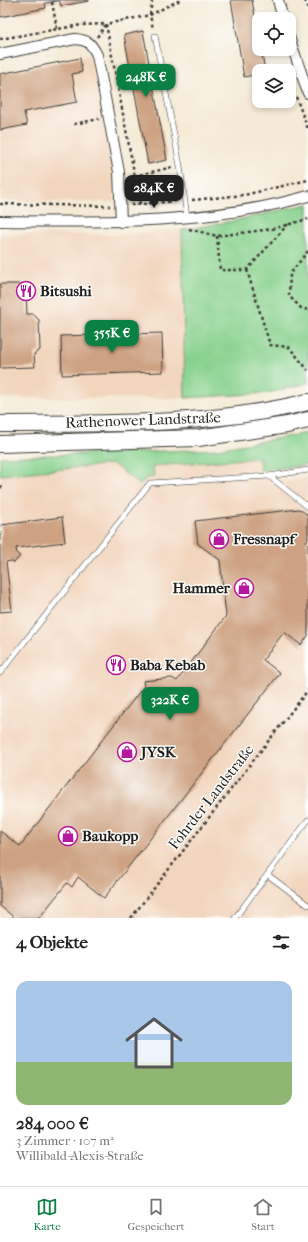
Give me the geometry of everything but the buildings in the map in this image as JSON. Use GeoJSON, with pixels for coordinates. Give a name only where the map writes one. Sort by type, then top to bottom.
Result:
{"type":"FeatureCollection","features":[{"type":"Feature","properties":{"kind":"main road","name":"Rathenower Landstraße"},"geometry":{"type":"LineString","coordinates":[[0,424],[190,421],[271,412],[308,402]]}},
{"type":"Feature","properties":{"kind":"main road","name":"Rathenower Landstraße"},"geometry":{"type":"LineString","coordinates":[[0,444],[198,438],[287,425],[308,420]]}},
{"type":"Feature","properties":{"kind":"street"},"geometry":{"type":"LineString","coordinates":[[278,0],[281,12]]}},
{"type":"Feature","properties":{"kind":"street"},"geometry":{"type":"LineString","coordinates":[[0,54],[75,39],[86,40],[92,44],[97,55],[119,172],[121,222]]}},
{"type":"Feature","properties":{"kind":"street"},"geometry":{"type":"LineString","coordinates":[[296,56],[307,86]]}},
{"type":"Feature","properties":{"kind":"street"},"geometry":{"type":"LineString","coordinates":[[0,221],[121,222],[187,218],[228,214],[308,196]]}},
{"type":"Feature","properties":{"kind":"lane"},"geometry":{"type":"LineString","coordinates":[[155,36],[180,166],[187,218]]}},
{"type":"Feature","properties":{"kind":"lane"},"geometry":{"type":"LineString","coordinates":[[0,673],[150,483],[269,476],[308,470]]}},
{"type":"Feature","properties":{"kind":"lane"},"geometry":{"type":"LineString","coordinates":[[269,476],[308,507]]}},
{"type":"Feature","properties":{"kind":"lane"},"geometry":{"type":"LineString","coordinates":[[235,918],[308,820]]}},
{"type":"Feature","properties":{"kind":"lane"},"geometry":{"type":"LineString","coordinates":[[268,875],[308,905]]}},
{"type":"Feature","properties":{"kind":"path"},"geometry":{"type":"LineString","coordinates":[[152,0],[150,15],[155,36]]}},
{"type":"Feature","properties":{"kind":"path"},"geometry":{"type":"LineString","coordinates":[[92,44],[106,24],[150,15],[180,0]]}},
{"type":"Feature","properties":{"kind":"path"},"geometry":{"type":"LineString","coordinates":[[305,0],[308,9]]}},
{"type":"Feature","properties":{"kind":"path"},"geometry":{"type":"LineString","coordinates":[[52,2],[57,29]]}},
{"type":"Feature","properties":{"kind":"path"},"geometry":{"type":"LineString","coordinates":[[106,24],[140,204]]}},
{"type":"Feature","properties":{"kind":"path"},"geometry":{"type":"LineString","coordinates":[[296,98],[308,129]]}},
{"type":"Feature","properties":{"kind":"path"},"geometry":{"type":"LineString","coordinates":[[74,124],[109,118]]}},
{"type":"Feature","properties":{"kind":"path"},"geometry":{"type":"LineString","coordinates":[[134,176],[180,166]]}},
{"type":"Feature","properties":{"kind":"path"},"geometry":{"type":"LineString","coordinates":[[0,204],[120,206],[185,201],[244,195],[308,180]]}},
{"type":"Feature","properties":{"kind":"path"},"geometry":{"type":"LineString","coordinates":[[217,236],[220,270],[247,270],[288,224]]}},
{"type":"Feature","properties":{"kind":"path"},"geometry":{"type":"LineString","coordinates":[[308,252],[290,274],[289,296],[302,308],[308,310]]}},
{"type":"Feature","properties":{"kind":"path"},"geometry":{"type":"LineString","coordinates":[[247,270],[270,345],[289,347],[308,370]]}},
{"type":"Feature","properties":{"kind":"path","name":"Fohrder Landstraße"},"geometry":{"type":"LineString","coordinates":[[131,918],[308,690]]}},
{"type":"Feature","properties":{"kind":"shaded area"},"geometry":{"type":"Polygon","coordinates":[[[90,55],[112,165],[115,202],[0,201],[0,72],[90,55]]]}},
{"type":"Feature","properties":{"kind":"shaded area"},"geometry":{"type":"Polygon","coordinates":[[[182,230],[185,398],[0,398],[0,234],[114,235],[182,230]]]}},
{"type":"Feature","properties":{"kind":"shaded area"},"geometry":{"type":"Polygon","coordinates":[[[259,458],[260,470],[284,481],[308,477],[308,918],[0,918],[0,475],[113,464],[140,485],[153,466],[259,458]]]}},
{"type":"Feature","properties":{"kind":"green space"},"geometry":{"type":"Polygon","coordinates":[[[308,204],[308,383],[268,393],[185,398],[182,230],[233,221],[308,204]]]}},
{"type":"Feature","properties":{"kind":"green space"},"geometry":{"type":"Polygon","coordinates":[[[308,433],[308,465],[260,470],[259,458],[153,466],[154,477],[146,478],[140,485],[113,464],[0,475],[0,457],[217,449],[308,433]]]}},
{"type":"Feature","properties":{"kind":"place","name":"Bitsushi"},"geometry":{"type":"Point","coordinates":[26,291]}},
{"type":"Feature","properties":{"kind":"place","name":"Fressnapf"},"geometry":{"type":"Point","coordinates":[219,539]}},
{"type":"Feature","properties":{"kind":"place","name":"Hammer"},"geometry":{"type":"Point","coordinates":[244,588]}},
{"type":"Feature","properties":{"kind":"place","name":"Baba Kebab"},"geometry":{"type":"Point","coordinates":[116,665]}},
{"type":"Feature","properties":{"kind":"place","name":"JYSK"},"geometry":{"type":"Point","coordinates":[127,752]}},
{"type":"Feature","properties":{"kind":"place","name":"Baukopp"},"geometry":{"type":"Point","coordinates":[68,836]}}]}
